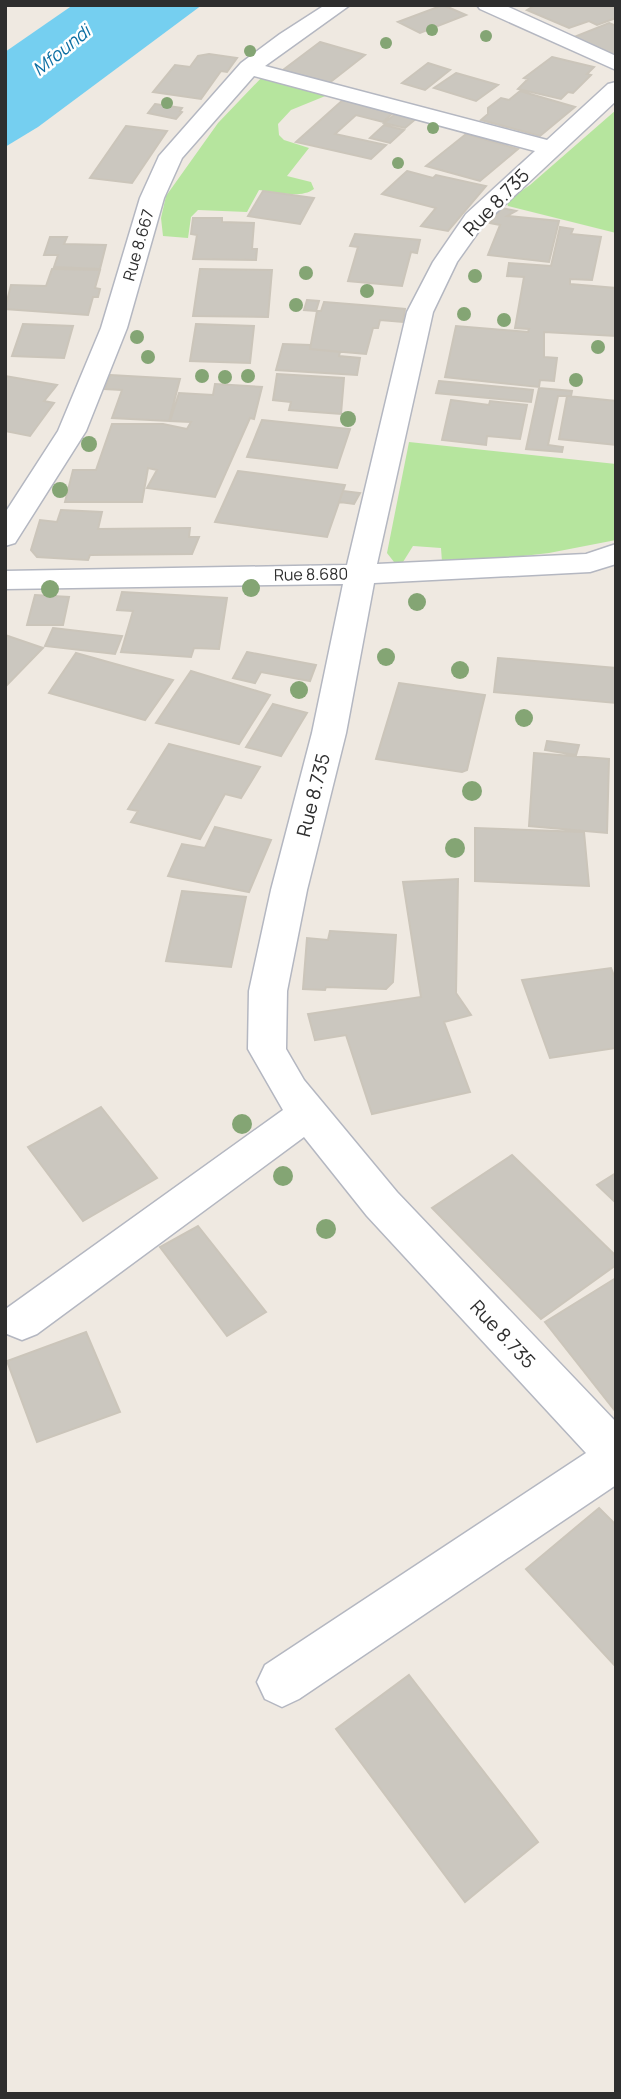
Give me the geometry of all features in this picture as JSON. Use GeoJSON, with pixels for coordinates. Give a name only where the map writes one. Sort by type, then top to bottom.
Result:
{"type":"FeatureCollection","features":[{"type":"Feature","properties":{"kind":"street","name":"Rue 8.667"},"geometry":{"type":"LineString","coordinates":[[5,537],[72,431],[114,328],[160,175],[171,156],[249,68],[287,38],[340,5]]}},
{"type":"Feature","properties":{"kind":"street"},"geometry":{"type":"LineString","coordinates":[[487,5],[616,64]]}},
{"type":"Feature","properties":{"kind":"street"},"geometry":{"type":"LineString","coordinates":[[249,68],[549,148]]}},
{"type":"Feature","properties":{"kind":"street","name":"Rue 8.735"},"geometry":{"type":"LineString","coordinates":[[616,89],[475,219],[445,262],[420,312],[360,573],[328,733],[289,890],[268,991],[267,1049],[290,1091],[382,1204],[616,1457]]}},
{"type":"Feature","properties":{"kind":"street","name":"Rue 8.680"},"geometry":{"type":"LineString","coordinates":[[5,580],[360,573],[590,562],[616,553]]}},
{"type":"Feature","properties":{"kind":"street"},"geometry":{"type":"LineString","coordinates":[[22,1321],[308,1113]]}},
{"type":"Feature","properties":{"kind":"street"},"geometry":{"type":"LineString","coordinates":[[282,1682],[616,1457]]}},
{"type":"Feature","properties":{"kind":"green space"},"geometry":{"type":"Polygon","coordinates":[[[264,75],[319,78],[342,87],[291,110],[278,124],[279,135],[284,140],[309,148],[287,176],[311,182],[314,189],[302,194],[259,190],[247,212],[198,210],[191,217],[188,238],[163,236],[161,218],[166,196],[218,123],[264,75]]]}},
{"type":"Feature","properties":{"kind":"green space"},"geometry":{"type":"Polygon","coordinates":[[[616,110],[616,233],[508,206],[506,201],[530,185],[616,110]]]}},
{"type":"Feature","properties":{"kind":"green space"},"geometry":{"type":"Polygon","coordinates":[[[409,442],[616,464],[616,540],[549,553],[456,564],[442,562],[441,548],[413,546],[403,562],[394,562],[387,553],[409,442]]]}},
{"type":"Feature","properties":{"kind":"water","name":"Mfoundi"},"geometry":{"type":"Polygon","coordinates":[[[73,5],[202,5],[38,127],[5,147],[5,52],[73,5]]]}},
{"type":"Feature","properties":{"kind":"building"},"geometry":{"type":"Polygon","coordinates":[[[443,5],[466,15],[420,33],[398,22],[443,5]]]}},
{"type":"Feature","properties":{"kind":"building"},"geometry":{"type":"Polygon","coordinates":[[[530,5],[607,5],[616,9],[616,18],[597,25],[589,21],[569,28],[527,10],[532,7],[530,5]]]}},
{"type":"Feature","properties":{"kind":"building"},"geometry":{"type":"Polygon","coordinates":[[[609,23],[616,26],[616,56],[574,37],[609,23]]]}},
{"type":"Feature","properties":{"kind":"building"},"geometry":{"type":"Polygon","coordinates":[[[320,42],[365,55],[328,84],[279,73],[320,42]]]}},
{"type":"Feature","properties":{"kind":"building"},"geometry":{"type":"Polygon","coordinates":[[[209,54],[237,58],[227,72],[221,71],[201,99],[153,92],[175,65],[190,67],[198,56],[209,54]]]}},
{"type":"Feature","properties":{"kind":"building"},"geometry":{"type":"Polygon","coordinates":[[[552,57],[594,67],[587,74],[591,75],[573,93],[568,92],[561,99],[518,89],[528,79],[524,78],[552,57]]]}},
{"type":"Feature","properties":{"kind":"building"},"geometry":{"type":"Polygon","coordinates":[[[428,63],[450,70],[425,90],[402,83],[428,63]]]}},
{"type":"Feature","properties":{"kind":"building"},"geometry":{"type":"Polygon","coordinates":[[[456,73],[498,85],[476,101],[434,88],[456,73]]]}},
{"type":"Feature","properties":{"kind":"building"},"geometry":{"type":"Polygon","coordinates":[[[520,91],[575,107],[540,136],[481,120],[488,114],[488,108],[501,98],[509,100],[520,91]]]}},
{"type":"Feature","properties":{"kind":"building"},"geometry":{"type":"Polygon","coordinates":[[[345,98],[395,111],[383,122],[356,115],[335,134],[386,145],[371,159],[296,142],[345,98]]]}},
{"type":"Feature","properties":{"kind":"building"},"geometry":{"type":"Polygon","coordinates":[[[155,104],[182,108],[182,112],[176,119],[148,113],[155,104]]]}},
{"type":"Feature","properties":{"kind":"building"},"geometry":{"type":"Polygon","coordinates":[[[398,112],[418,117],[405,128],[384,123],[398,112]]]}},
{"type":"Feature","properties":{"kind":"building"},"geometry":{"type":"Polygon","coordinates":[[[384,125],[404,130],[390,143],[370,138],[384,125]]]}},
{"type":"Feature","properties":{"kind":"building"},"geometry":{"type":"Polygon","coordinates":[[[126,126],[167,131],[132,183],[90,178],[126,126]]]}},
{"type":"Feature","properties":{"kind":"building"},"geometry":{"type":"Polygon","coordinates":[[[466,134],[518,149],[480,181],[426,166],[466,134]]]}},
{"type":"Feature","properties":{"kind":"building"},"geometry":{"type":"Polygon","coordinates":[[[407,171],[486,186],[448,231],[421,226],[436,208],[382,194],[407,171]]]}},
{"type":"Feature","properties":{"kind":"building"},"geometry":{"type":"Polygon","coordinates":[[[263,191],[314,198],[300,224],[248,216],[263,191]]]}},
{"type":"Feature","properties":{"kind":"building"},"geometry":{"type":"Polygon","coordinates":[[[502,208],[516,211],[507,216],[559,221],[549,262],[488,255],[500,225],[490,223],[502,208]]]}},
{"type":"Feature","properties":{"kind":"building"},"geometry":{"type":"Polygon","coordinates":[[[193,218],[222,218],[222,222],[254,223],[252,249],[257,249],[256,260],[193,259],[197,235],[191,234],[193,218]]]}},
{"type":"Feature","properties":{"kind":"building"},"geometry":{"type":"Polygon","coordinates":[[[560,227],[573,229],[571,234],[601,237],[592,280],[570,279],[570,284],[616,288],[616,336],[544,332],[544,357],[557,358],[554,381],[540,380],[539,387],[445,377],[456,326],[528,332],[529,329],[515,328],[524,277],[507,276],[509,263],[551,266],[560,227]]]}},
{"type":"Feature","properties":{"kind":"building"},"geometry":{"type":"Polygon","coordinates":[[[355,234],[420,240],[417,253],[411,252],[402,286],[348,281],[358,247],[350,246],[355,234]]]}},
{"type":"Feature","properties":{"kind":"building"},"geometry":{"type":"Polygon","coordinates":[[[50,237],[67,237],[64,244],[106,245],[100,269],[54,267],[58,255],[44,255],[50,237]]]}},
{"type":"Feature","properties":{"kind":"building"},"geometry":{"type":"Polygon","coordinates":[[[52,269],[100,270],[95,288],[100,289],[98,297],[93,297],[88,315],[5,309],[11,285],[46,286],[52,269]]]}},
{"type":"Feature","properties":{"kind":"building"},"geometry":{"type":"Polygon","coordinates":[[[200,269],[272,270],[268,317],[193,316],[200,269]]]}},
{"type":"Feature","properties":{"kind":"building"},"geometry":{"type":"Polygon","coordinates":[[[307,300],[319,301],[316,311],[304,310],[307,300]]]}},
{"type":"Feature","properties":{"kind":"building"},"geometry":{"type":"Polygon","coordinates":[[[324,302],[405,309],[403,322],[380,320],[378,328],[373,328],[366,354],[310,349],[317,311],[321,311],[324,302]]]}},
{"type":"Feature","properties":{"kind":"building"},"geometry":{"type":"Polygon","coordinates":[[[23,324],[73,326],[64,358],[12,356],[23,324]]]}},
{"type":"Feature","properties":{"kind":"building"},"geometry":{"type":"Polygon","coordinates":[[[196,324],[254,326],[250,363],[190,361],[196,324]]]}},
{"type":"Feature","properties":{"kind":"building"},"geometry":{"type":"Polygon","coordinates":[[[283,344],[310,345],[310,349],[340,352],[339,356],[360,358],[357,375],[276,370],[283,344]]]}},
{"type":"Feature","properties":{"kind":"building"},"geometry":{"type":"Polygon","coordinates":[[[277,374],[344,378],[341,414],[289,410],[291,402],[273,400],[277,374]]]}},
{"type":"Feature","properties":{"kind":"building"},"geometry":{"type":"Polygon","coordinates":[[[110,375],[180,379],[169,421],[112,418],[122,390],[105,389],[110,375]]]}},
{"type":"Feature","properties":{"kind":"building"},"geometry":{"type":"Polygon","coordinates":[[[5,376],[57,385],[44,401],[54,403],[30,436],[5,431],[5,376]]]}},
{"type":"Feature","properties":{"kind":"building"},"geometry":{"type":"Polygon","coordinates":[[[439,381],[533,390],[531,402],[436,393],[439,381]]]}},
{"type":"Feature","properties":{"kind":"building"},"geometry":{"type":"Polygon","coordinates":[[[215,384],[262,387],[254,419],[250,418],[215,497],[147,488],[157,470],[148,468],[142,502],[65,502],[73,470],[96,470],[112,424],[163,424],[187,429],[191,422],[170,421],[179,393],[213,395],[215,384]]]}},
{"type":"Feature","properties":{"kind":"building"},"geometry":{"type":"Polygon","coordinates":[[[539,388],[572,391],[571,396],[558,396],[548,445],[563,447],[562,452],[526,449],[539,388]]]}},
{"type":"Feature","properties":{"kind":"building"},"geometry":{"type":"Polygon","coordinates":[[[567,396],[616,401],[616,445],[559,439],[567,396]]]}},
{"type":"Feature","properties":{"kind":"building"},"geometry":{"type":"Polygon","coordinates":[[[451,400],[489,405],[490,401],[527,405],[520,439],[487,436],[486,445],[442,440],[451,400]]]}},
{"type":"Feature","properties":{"kind":"building"},"geometry":{"type":"Polygon","coordinates":[[[262,420],[350,429],[337,468],[247,457],[262,420]]]}},
{"type":"Feature","properties":{"kind":"building"},"geometry":{"type":"Polygon","coordinates":[[[238,471],[345,485],[327,537],[215,522],[238,471]]]}},
{"type":"Feature","properties":{"kind":"building"},"geometry":{"type":"Polygon","coordinates":[[[343,491],[360,493],[354,504],[339,502],[343,491]]]}},
{"type":"Feature","properties":{"kind":"building"},"geometry":{"type":"Polygon","coordinates":[[[61,510],[102,512],[98,529],[190,528],[189,537],[199,537],[192,554],[90,555],[88,560],[37,557],[31,550],[40,520],[57,522],[61,510]]]}},
{"type":"Feature","properties":{"kind":"building"},"geometry":{"type":"Polygon","coordinates":[[[122,592],[227,598],[219,649],[194,648],[191,657],[121,652],[133,611],[117,610],[122,592]]]}},
{"type":"Feature","properties":{"kind":"building"},"geometry":{"type":"Polygon","coordinates":[[[35,595],[69,597],[63,625],[27,625],[35,595]]]}},
{"type":"Feature","properties":{"kind":"building"},"geometry":{"type":"Polygon","coordinates":[[[53,628],[122,636],[115,654],[45,646],[53,628]]]}},
{"type":"Feature","properties":{"kind":"building"},"geometry":{"type":"Polygon","coordinates":[[[5,635],[43,648],[5,687],[5,635]]]}},
{"type":"Feature","properties":{"kind":"building"},"geometry":{"type":"Polygon","coordinates":[[[247,652],[316,665],[310,681],[261,672],[255,683],[233,678],[247,652]]]}},
{"type":"Feature","properties":{"kind":"building"},"geometry":{"type":"Polygon","coordinates":[[[76,653],[173,680],[145,720],[49,693],[76,653]]]}},
{"type":"Feature","properties":{"kind":"building"},"geometry":{"type":"Polygon","coordinates":[[[498,658],[616,668],[616,703],[494,692],[498,658]]]}},
{"type":"Feature","properties":{"kind":"building"},"geometry":{"type":"Polygon","coordinates":[[[191,671],[270,695],[239,744],[156,723],[191,671]]]}},
{"type":"Feature","properties":{"kind":"building"},"geometry":{"type":"Polygon","coordinates":[[[399,683],[485,695],[467,770],[462,772],[376,759],[399,683]]]}},
{"type":"Feature","properties":{"kind":"building"},"geometry":{"type":"Polygon","coordinates":[[[273,704],[307,713],[281,756],[246,747],[273,704]]]}},
{"type":"Feature","properties":{"kind":"building"},"geometry":{"type":"Polygon","coordinates":[[[547,741],[579,745],[576,755],[545,750],[547,741]]]}},
{"type":"Feature","properties":{"kind":"building"},"geometry":{"type":"Polygon","coordinates":[[[169,744],[260,767],[241,798],[225,794],[200,839],[131,822],[138,811],[128,809],[169,744]]]}},
{"type":"Feature","properties":{"kind":"building"},"geometry":{"type":"Polygon","coordinates":[[[534,753],[609,759],[607,833],[529,826],[534,753]]]}},
{"type":"Feature","properties":{"kind":"building"},"geometry":{"type":"Polygon","coordinates":[[[215,827],[271,840],[249,892],[168,876],[182,844],[205,848],[215,827]]]}},
{"type":"Feature","properties":{"kind":"building"},"geometry":{"type":"Polygon","coordinates":[[[475,828],[584,832],[589,886],[475,881],[475,828]]]}},
{"type":"Feature","properties":{"kind":"building"},"geometry":{"type":"Polygon","coordinates":[[[458,879],[456,993],[471,1015],[444,1022],[470,1092],[372,1114],[346,1035],[315,1040],[308,1014],[421,997],[403,882],[458,879]]]}},
{"type":"Feature","properties":{"kind":"building"},"geometry":{"type":"Polygon","coordinates":[[[182,891],[246,897],[231,967],[166,961],[182,891]]]}},
{"type":"Feature","properties":{"kind":"building"},"geometry":{"type":"Polygon","coordinates":[[[330,931],[396,935],[393,982],[386,989],[303,989],[307,938],[328,940],[330,931]]]}},
{"type":"Feature","properties":{"kind":"building"},"geometry":{"type":"Polygon","coordinates":[[[611,968],[616,981],[616,1048],[550,1058],[522,980],[611,968]]]}},
{"type":"Feature","properties":{"kind":"building"},"geometry":{"type":"Polygon","coordinates":[[[101,1107],[157,1178],[83,1221],[28,1147],[101,1107]]]}},
{"type":"Feature","properties":{"kind":"building"},"geometry":{"type":"Polygon","coordinates":[[[512,1155],[616,1256],[616,1265],[541,1319],[432,1208],[512,1155]]]}},
{"type":"Feature","properties":{"kind":"building"},"geometry":{"type":"Polygon","coordinates":[[[616,1173],[616,1203],[597,1185],[616,1173]]]}},
{"type":"Feature","properties":{"kind":"building"},"geometry":{"type":"Polygon","coordinates":[[[198,1226],[266,1312],[227,1336],[160,1247],[198,1226]]]}},
{"type":"Feature","properties":{"kind":"building"},"geometry":{"type":"Polygon","coordinates":[[[616,1278],[616,1412],[545,1322],[616,1278]]]}},
{"type":"Feature","properties":{"kind":"building"},"geometry":{"type":"Polygon","coordinates":[[[86,1332],[120,1412],[37,1442],[7,1361],[86,1332]]]}},
{"type":"Feature","properties":{"kind":"building"},"geometry":{"type":"Polygon","coordinates":[[[599,1508],[616,1525],[616,1667],[526,1569],[599,1508]]]}},
{"type":"Feature","properties":{"kind":"building"},"geometry":{"type":"Polygon","coordinates":[[[409,1675],[538,1842],[465,1902],[336,1729],[409,1675]]]}}]}
